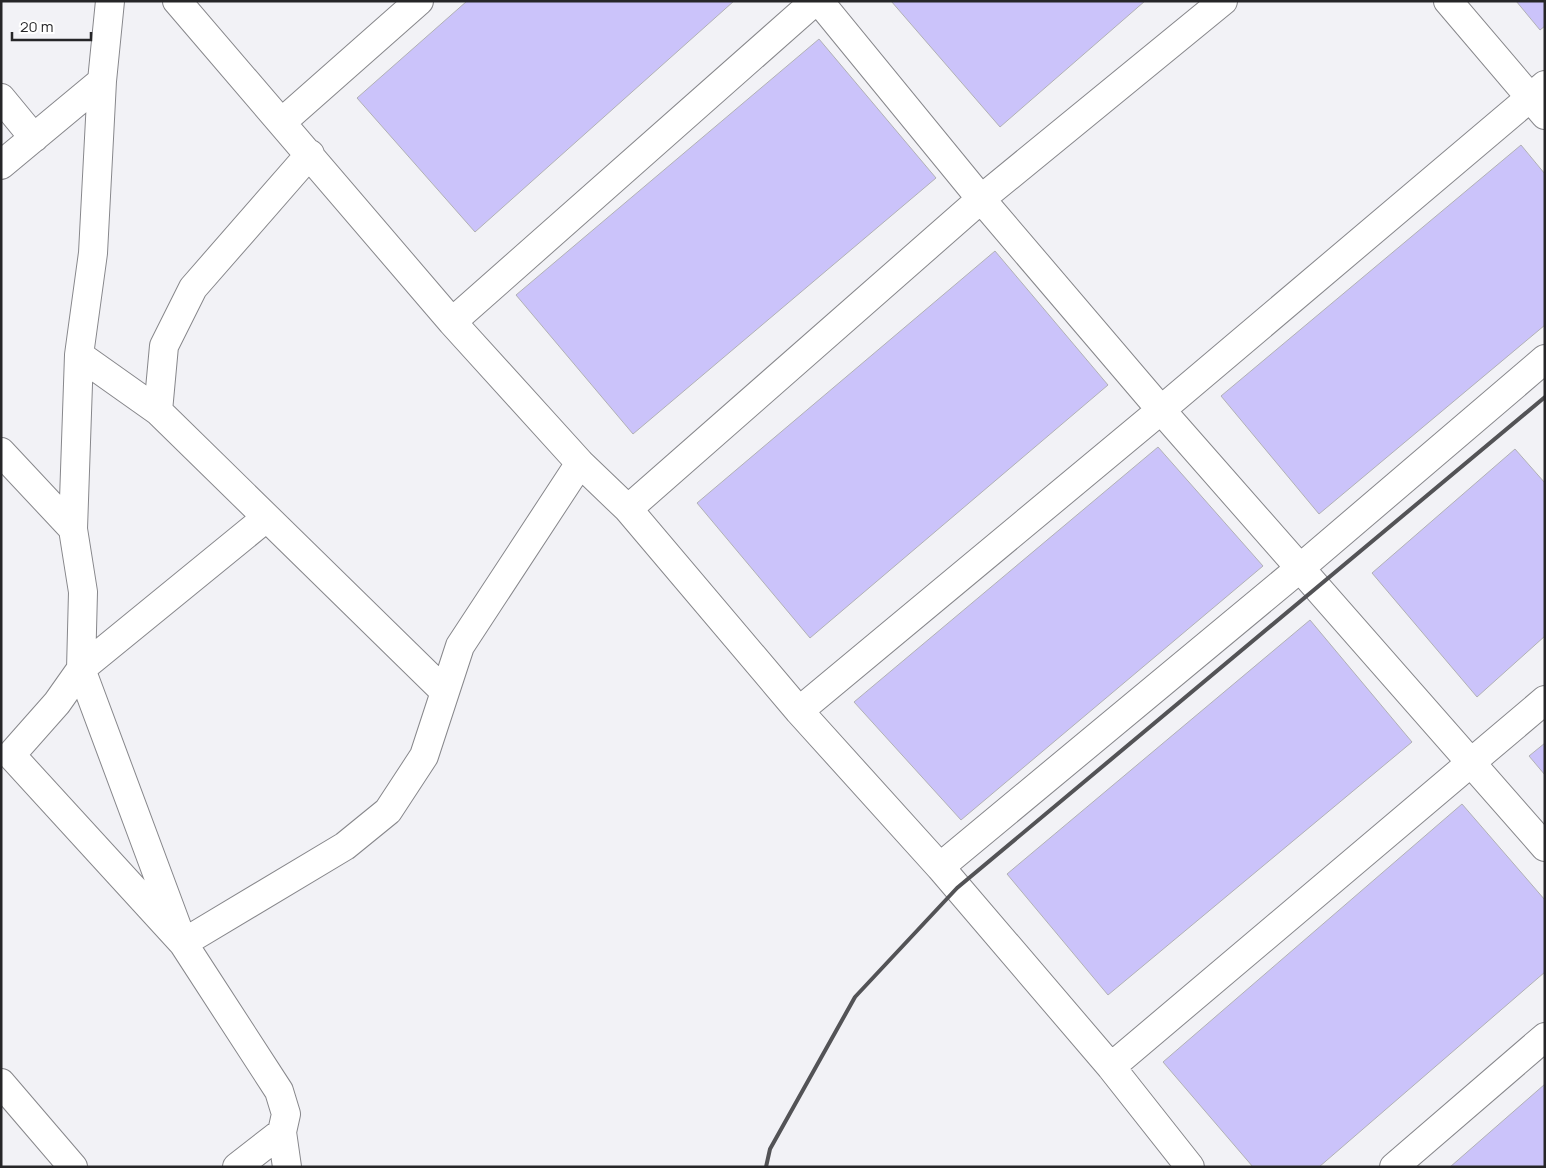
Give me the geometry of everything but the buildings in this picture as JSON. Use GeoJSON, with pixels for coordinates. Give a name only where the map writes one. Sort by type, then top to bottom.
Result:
{"type":"FeatureCollection","features":[{"type":"Feature","properties":{"kind":"street"},"geometry":{"type":"LineString","coordinates":[[110,1],[102,81],[93,253],[79,355],[72,530],[83,592],[81,669],[183,943]]}},
{"type":"Feature","properties":{"kind":"street"},"geometry":{"type":"LineString","coordinates":[[177,1],[452,322],[580,463],[628,509],[799,711],[940,867],[1111,1067],[1190,1167]]}},
{"type":"Feature","properties":{"kind":"street"},"geometry":{"type":"LineString","coordinates":[[282,122],[418,1]]}},
{"type":"Feature","properties":{"kind":"street"},"geometry":{"type":"LineString","coordinates":[[452,322],[817,1],[981,199],[1161,410],[1545,847]]}},
{"type":"Feature","properties":{"kind":"street"},"geometry":{"type":"LineString","coordinates":[[628,509],[981,199],[1223,1]]}},
{"type":"Feature","properties":{"kind":"street"},"geometry":{"type":"LineString","coordinates":[[799,711],[1161,410],[1540,99],[1448,1]]}},
{"type":"Feature","properties":{"kind":"street"},"geometry":{"type":"LineString","coordinates":[[1,165],[102,81]]}},
{"type":"Feature","properties":{"kind":"street"},"geometry":{"type":"LineString","coordinates":[[1,98],[34,138]]}},
{"type":"Feature","properties":{"kind":"street"},"geometry":{"type":"LineString","coordinates":[[158,411],[164,346],[193,288],[310,154]]}},
{"type":"Feature","properties":{"kind":"street"},"geometry":{"type":"LineString","coordinates":[[79,355],[158,411],[444,691]]}},
{"type":"Feature","properties":{"kind":"street"},"geometry":{"type":"LineString","coordinates":[[940,867],[1299,568],[1545,359]]}},
{"type":"Feature","properties":{"kind":"street"},"geometry":{"type":"LineString","coordinates":[[1,452],[72,530]]}},
{"type":"Feature","properties":{"kind":"street"},"geometry":{"type":"LineString","coordinates":[[183,943],[345,846],[388,811],[424,756],[460,646],[580,463]]}},
{"type":"Feature","properties":{"kind":"street"},"geometry":{"type":"LineString","coordinates":[[266,518],[81,669],[57,703],[4,754],[183,943],[279,1091],[286,1114],[282,1132],[287,1167]]}},
{"type":"Feature","properties":{"kind":"street"},"geometry":{"type":"LineString","coordinates":[[1111,1067],[1545,700]]}},
{"type":"Feature","properties":{"kind":"street"},"geometry":{"type":"LineString","coordinates":[[1394,1167],[1545,1037]]}},
{"type":"Feature","properties":{"kind":"street"},"geometry":{"type":"LineString","coordinates":[[1,1082],[73,1167]]}},
{"type":"Feature","properties":{"kind":"street"},"geometry":{"type":"LineString","coordinates":[[237,1167],[282,1132]]}},
{"type":"Feature","properties":{"kind":"railway"},"geometry":{"type":"LineString","coordinates":[[766,1167],[770,1149],[855,997],[957,888],[1545,397]]}}]}
